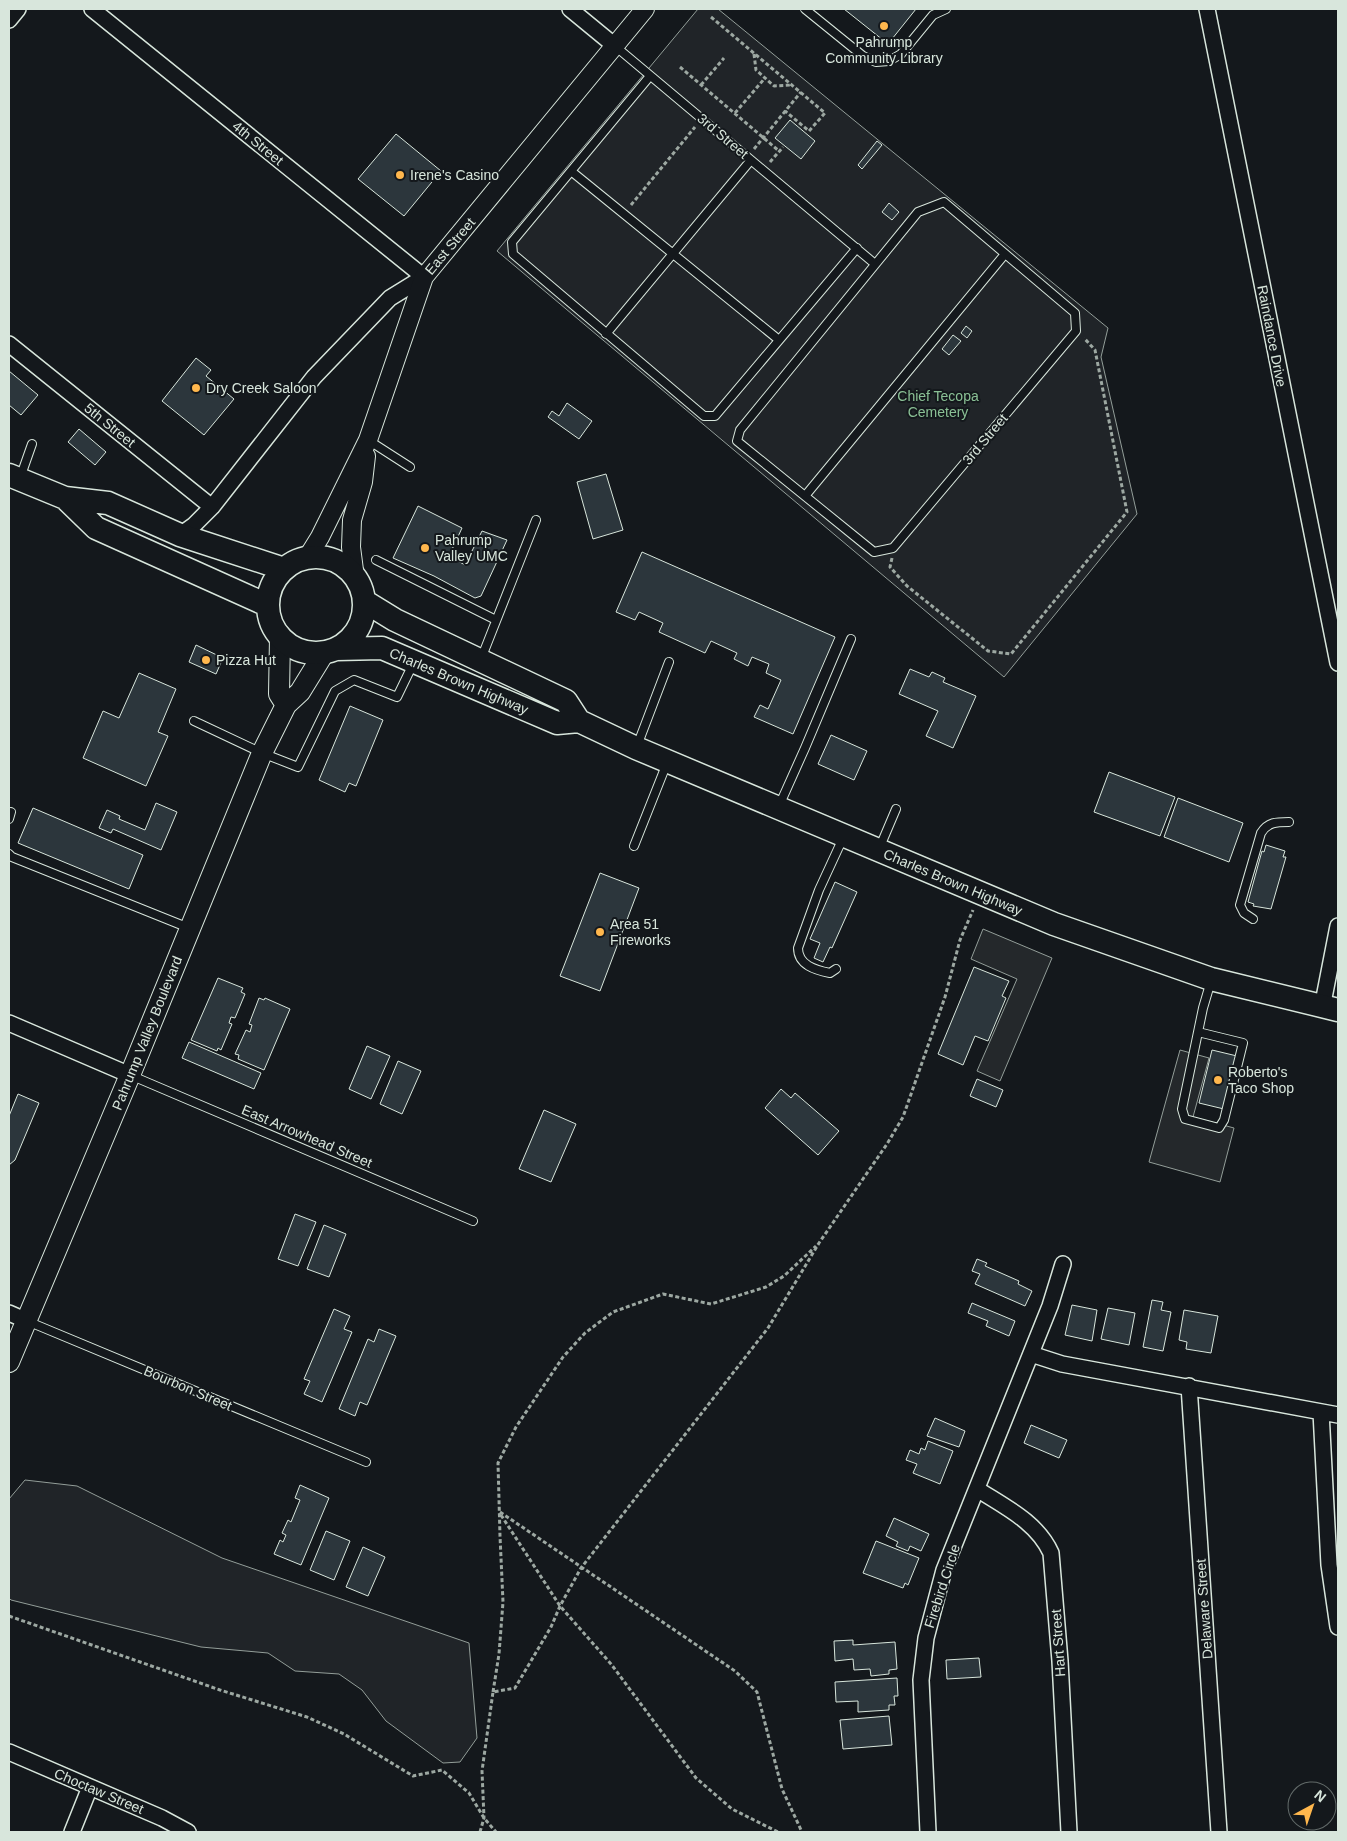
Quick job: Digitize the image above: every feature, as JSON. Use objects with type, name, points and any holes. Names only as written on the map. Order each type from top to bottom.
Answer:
[{"type":"main road","points":[[14,477],[64,498],[108,503],[180,535],[284,569]]},
{"type":"main road","points":[[64,498],[96,528],[267,605]]},
{"type":"main road","points":[[321,557],[334,561],[346,568],[355,578],[361,589],[364,602],[363,616],[357,629],[348,640],[330,651],[308,652],[292,647],[273,628],[267,605],[275,579],[295,561],[307,558],[321,557]]},
{"type":"main road","name":"Charles Brown Highway","points":[[364,602],[395,620],[566,701],[579,721]]},
{"type":"main road","points":[[280,637],[279,694],[286,705]]},
{"type":"main road","name":"Charles Brown Highway","points":[[330,651],[382,648],[557,723],[579,721],[636,748],[1054,924],[1212,979],[1330,1009]]},
{"type":"main road","name":"Pahrump Valley Boulevard","points":[[9,1362],[17,1317],[130,1075],[262,752],[286,705],[300,692],[330,651]]},
{"type":"street","points":[[9,20],[18,9]]},
{"type":"street","name":"4th Street","points":[[92,9],[424,277]]},
{"type":"street","name":"3rd Street","points":[[570,9],[615,46]]},
{"type":"street","name":"East Street","points":[[180,535],[194,525],[212,506],[314,377],[390,298],[424,277],[645,9]]},
{"type":"street","name":"Raindance Drive","points":[[1207,9],[1338,663]]},
{"type":"street","points":[[307,558],[320,537],[368,440],[424,277]]},
{"type":"street","name":"5th Street","points":[[9,344],[212,506]]},
{"type":"street","points":[[355,578],[351,547],[352,520],[363,482],[368,440]]},
{"type":"street","points":[[1330,1009],[1338,926]]},
{"type":"street","points":[[9,1023],[130,1075]]},
{"type":"street","name":"Firebird Circle","points":[[928,1832],[921,1680],[926,1638],[944,1570],[1050,1306],[1064,1264]]},
{"type":"street","points":[[1031,1354],[1062,1364],[1338,1415]]},
{"type":"street","name":"Delaware Street","points":[[1189,1386],[1219,1832]]},
{"type":"street","points":[[1321,1412],[1329,1565],[1338,1627]]},
{"type":"street","name":"Hart Street","points":[[977,1489],[1025,1520],[1045,1540],[1051,1553],[1060,1661],[1069,1832]]},
{"type":"street","name":"Choctaw Street","points":[[9,1752],[162,1818],[188,1832]]},
{"type":"street","points":[[72,1832],[90,1787]]},
{"type":"lane","points":[[805,9],[863,56],[876,62],[889,61],[901,54],[933,15],[946,9]]},
{"type":"lane","name":"3rd Street","points":[[615,46],[876,264]]},
{"type":"lane","points":[[650,76],[512,242],[513,254],[704,416],[715,416],[856,248]]},
{"type":"lane","points":[[606,334],[673,254],[749,158]]},
{"type":"lane","points":[[571,171],[779,340]]},
{"type":"lane","points":[[893,548],[874,552],[737,441],[740,430],[918,212],[944,202],[1075,313],[1076,331]]},
{"type":"lane","points":[[805,496],[1005,254]]},
{"type":"lane","name":"3rd Street","points":[[893,548],[1076,331]]},
{"type":"lane","points":[[368,440],[410,466]]},
{"type":"lane","points":[[14,477],[32,444]]},
{"type":"lane","points":[[480,661],[536,520]]},
{"type":"lane","points":[[376,560],[496,620]]},
{"type":"lane","points":[[778,808],[851,639]]},
{"type":"lane","points":[[194,721],[298,767],[334,691],[354,680],[397,696],[414,662]]},
{"type":"lane","points":[[636,748],[669,662]]},
{"type":"lane","points":[[634,846],[667,761]]},
{"type":"lane","points":[[878,851],[896,810]]},
{"type":"lane","points":[[1253,919],[1244,914],[1240,905],[1260,833],[1266,826],[1275,822],[1289,822]]},
{"type":"lane","points":[[836,969],[830,973],[814,969],[801,960],[798,948],[820,890],[844,836]]},
{"type":"lane","points":[[9,854],[12,857],[190,929]]},
{"type":"lane","points":[[1198,1032],[1244,1043],[1224,1120],[1219,1128],[1185,1119],[1182,1109],[1198,1032],[1212,979]]},
{"type":"lane","name":"East Arrowhead Street","points":[[130,1075],[473,1221]]},
{"type":"lane","name":"Bourbon Street","points":[[17,1317],[366,1462]]},
{"type":"path","points":[[711,17],[825,113],[810,132],[785,111]]},
{"type":"path","points":[[754,54],[756,70],[764,78],[774,86],[792,85]]},
{"type":"path","points":[[701,85],[724,58]]},
{"type":"path","points":[[680,67],[779,151]]},
{"type":"path","points":[[735,113],[764,78]]},
{"type":"path","points":[[749,158],[801,92]]},
{"type":"path","points":[[624,214],[702,118]]},
{"type":"path","points":[[764,170],[782,147]]},
{"type":"path","points":[[893,548],[890,567],[907,586],[988,652],[1011,654],[1127,512],[1095,350],[1076,331]]},
{"type":"path","points":[[493,1692],[515,1688],[551,1627],[581,1568],[768,1328],[819,1243],[887,1144],[903,1117],[945,997],[960,940],[981,894]]},
{"type":"path","points":[[480,1832],[484,1818],[482,1772],[499,1654],[503,1602],[498,1463],[516,1427],[563,1357],[585,1333],[614,1312],[663,1294],[711,1304],[766,1287],[784,1276],[819,1243]]},
{"type":"path","points":[[499,1512],[735,1671],[757,1692],[782,1789],[802,1832]]},
{"type":"path","points":[[499,1512],[560,1606],[611,1664],[696,1778],[732,1809],[778,1832]]},
{"type":"path","points":[[9,1616],[220,1690],[307,1717],[344,1734],[413,1776],[442,1770],[469,1793],[484,1818],[496,1832]]},
{"type":"green space","name":"Chief Tecopa Cemetery","points":[[698,9],[718,9],[1108,328],[1101,357],[1137,514],[1004,677],[497,251]]},
{"type":"green space","points":[[25,1480],[77,1486],[222,1558],[469,1643],[477,1738],[460,1762],[443,1763],[386,1721],[362,1690],[339,1674],[295,1671],[268,1653],[201,1647],[11,1600],[9,1598],[9,1499]]},
{"type":"shaded area","points":[[983,929],[1052,958],[1000,1081],[977,1071],[1017,979],[971,959]]},
{"type":"shaded area","points":[[1180,1050],[1209,1058],[1193,1117],[1234,1128],[1220,1182],[1149,1162]]},
{"type":"building","name":"Pahrump Community Library","points":[[844,9],[916,9],[888,44]]},
{"type":"building","points":[[790,120],[815,141],[801,159],[775,138]]},
{"type":"building","name":"Irene's Casino","points":[[396,134],[441,171],[404,216],[358,179]]},
{"type":"building","points":[[877,141],[882,145],[862,169],[858,165]]},
{"type":"building","points":[[889,203],[899,212],[892,220],[882,212]]},
{"type":"building","points":[[966,326],[972,331],[967,338],[961,333]]},
{"type":"building","points":[[953,335],[961,341],[949,355],[942,349]]},
{"type":"building","name":"Dry Creek Saloon","points":[[196,358],[211,370],[206,376],[234,399],[204,435],[162,401]]},
{"type":"building","points":[[9,371],[38,395],[21,415],[9,405]]},
{"type":"building","points":[[567,403],[592,421],[579,439],[548,417],[552,411],[559,416]]},
{"type":"building","points":[[79,429],[106,452],[95,465],[68,442]]},
{"type":"building","points":[[606,474],[623,530],[593,539],[577,482]]},
{"type":"building","name":"Pahrump Valley UMC","points":[[418,506],[462,528],[449,556],[465,565],[482,531],[507,540],[481,596],[475,598],[434,576],[393,558]]},
{"type":"building","points":[[642,552],[835,637],[793,734],[754,717],[760,705],[768,709],[781,680],[766,673],[769,664],[752,657],[748,666],[734,659],[737,653],[711,641],[705,653],[659,632],[663,623],[639,612],[635,620],[616,612]]},
{"type":"building","name":"Pizza Hut","points":[[196,645],[223,658],[216,674],[189,662]]},
{"type":"building","points":[[910,669],[929,677],[932,672],[945,678],[943,682],[976,696],[953,748],[926,736],[938,711],[899,694]]},
{"type":"building","points":[[139,673],[176,689],[158,732],[168,736],[146,786],[83,758],[103,711],[119,718]]},
{"type":"building","points":[[350,706],[383,720],[356,786],[349,783],[345,792],[319,780]]},
{"type":"building","points":[[831,735],[867,751],[854,780],[818,764]]},
{"type":"building","points":[[1109,772],[1175,797],[1160,836],[1094,812]]},
{"type":"building","points":[[1178,798],[1243,823],[1229,862],[1164,837]]},
{"type":"building","points":[[156,803],[177,812],[161,850],[113,829],[111,833],[99,828],[107,810],[120,816],[119,819],[145,830]]},
{"type":"building","points":[[33,808],[143,855],[129,889],[18,843]]},
{"type":"building","points":[[1266,845],[1285,851],[1283,857],[1286,857],[1271,909],[1253,906],[1254,904],[1248,902],[1262,851],[1264,852]]},
{"type":"building","name":"Area 51 Fireworks","points":[[600,873],[639,888],[600,991],[560,976]]},
{"type":"building","points":[[835,882],[857,892],[832,948],[830,947],[823,962],[814,958],[820,943],[810,939]]},
{"type":"building","points":[[974,967],[1009,981],[1002,996],[1006,998],[988,1041],[975,1036],[963,1065],[938,1054]]},
{"type":"building","points":[[218,978],[243,988],[241,992],[245,994],[235,1018],[231,1017],[229,1023],[232,1024],[221,1050],[218,1048],[217,1051],[191,1040]]},
{"type":"building","points":[[259,998],[264,1000],[265,998],[290,1009],[264,1070],[238,1059],[239,1055],[235,1054],[246,1030],[250,1032],[252,1025],[249,1024]]},
{"type":"building","points":[[189,1042],[261,1073],[254,1089],[182,1058]]},
{"type":"building","points":[[367,1046],[390,1056],[371,1099],[349,1089]]},
{"type":"building","name":"Roberto's Taco Shop","points":[[1212,1050],[1237,1056],[1224,1109],[1199,1103]]},
{"type":"building","points":[[398,1061],[421,1071],[402,1114],[380,1104]]},
{"type":"building","points":[[977,1079],[1003,1090],[996,1107],[970,1096]]},
{"type":"building","points":[[781,1089],[791,1098],[795,1093],[839,1131],[818,1155],[765,1108]]},
{"type":"building","points":[[18,1094],[39,1103],[15,1160],[9,1165],[9,1116]]},
{"type":"building","points":[[544,1110],[576,1124],[551,1182],[519,1169]]},
{"type":"building","points":[[295,1214],[316,1222],[298,1266],[278,1259]]},
{"type":"building","points":[[324,1225],[346,1234],[329,1277],[307,1269]]},
{"type":"building","points":[[977,1259],[987,1263],[985,1266],[1019,1281],[1018,1284],[1032,1291],[1025,1306],[975,1284],[980,1274],[972,1271]]},
{"type":"building","points":[[1152,1300],[1163,1302],[1161,1310],[1171,1312],[1163,1351],[1143,1347]]},
{"type":"building","points":[[972,1303],[1015,1321],[1009,1336],[986,1326],[988,1321],[968,1313]]},
{"type":"building","points":[[1072,1305],[1097,1310],[1092,1341],[1065,1335]]},
{"type":"building","points":[[1108,1308],[1135,1313],[1129,1345],[1101,1339]]},
{"type":"building","points":[[334,1309],[350,1316],[344,1329],[352,1332],[322,1402],[304,1394],[310,1381],[304,1379]]},
{"type":"building","points":[[1184,1310],[1218,1316],[1211,1353],[1186,1349],[1187,1342],[1179,1340]]},
{"type":"building","points":[[379,1329],[396,1336],[367,1405],[360,1402],[355,1416],[339,1409],[368,1339],[374,1342]]},
{"type":"building","points":[[935,1418],[965,1431],[959,1447],[927,1436]]},
{"type":"building","points":[[1031,1425],[1067,1440],[1059,1458],[1024,1443]]},
{"type":"building","points":[[928,1441],[953,1451],[940,1484],[913,1473],[917,1464],[906,1460],[910,1450],[919,1454],[921,1448],[925,1450]]},
{"type":"building","points":[[300,1485],[329,1498],[301,1565],[274,1554],[280,1540],[283,1542],[286,1535],[282,1533],[288,1520],[291,1522],[300,1500],[295,1498]]},
{"type":"building","points":[[894,1518],[929,1534],[921,1551],[910,1546],[908,1551],[896,1546],[898,1542],[886,1536]]},
{"type":"building","points":[[326,1531],[350,1541],[334,1580],[310,1570]]},
{"type":"building","points":[[876,1541],[919,1558],[908,1585],[905,1583],[903,1588],[863,1573]]},
{"type":"building","points":[[363,1547],[385,1557],[368,1596],[346,1587]]},
{"type":"building","points":[[853,1640],[853,1645],[895,1642],[897,1669],[889,1670],[889,1674],[871,1676],[870,1669],[854,1670],[853,1659],[835,1661],[834,1641]]},
{"type":"building","points":[[979,1658],[981,1677],[947,1679],[946,1660]]},
{"type":"building","points":[[897,1678],[898,1696],[894,1696],[895,1705],[889,1705],[889,1710],[858,1712],[858,1701],[836,1702],[835,1682]]},
{"type":"building","points":[[889,1716],[892,1745],[843,1749],[840,1720]]},
{"type":"place","name":"Pahrump Community Library","points":[[884,26]]},
{"type":"place","name":"Irene's Casino","points":[[400,175]]},
{"type":"place","name":"Dry Creek Saloon","points":[[196,388]]},
{"type":"place","name":"Pahrump Valley UMC","points":[[425,548]]},
{"type":"place","name":"Pizza Hut","points":[[206,660]]},
{"type":"place","name":"Area 51 Fireworks","points":[[600,932]]},
{"type":"place","name":"Roberto's Taco Shop","points":[[1218,1080]]}]
